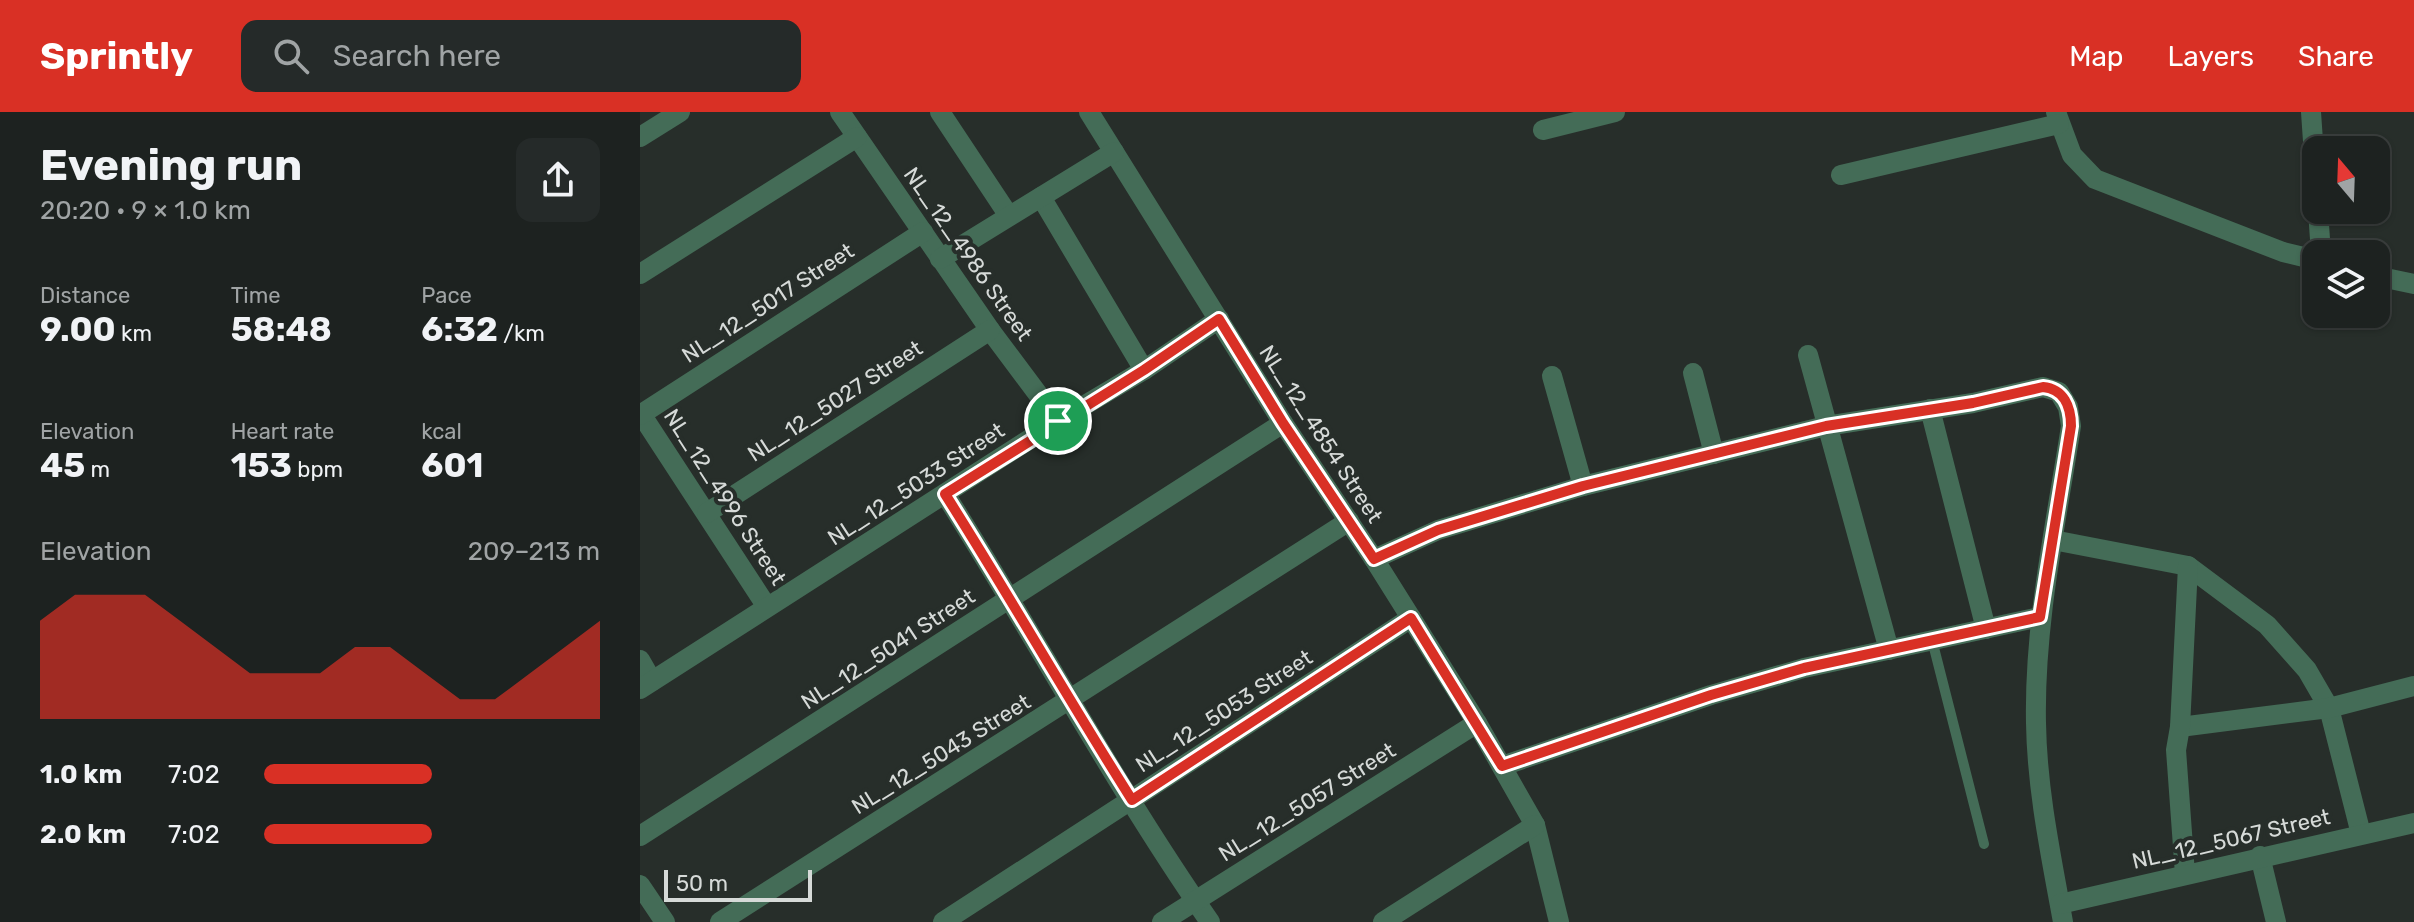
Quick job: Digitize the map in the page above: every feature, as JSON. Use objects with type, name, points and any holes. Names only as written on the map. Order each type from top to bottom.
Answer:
[{"type":"street","points":[[640,137],[680,112]]},
{"type":"street","name":"NL_12_4986 Street","points":[[840,112],[990,330],[1058,421]]},
{"type":"street","points":[[940,112],[1009,216]]},
{"type":"street","name":"NL_12_4854 Street","points":[[1089,112],[1502,766],[1535,825],[1559,922]]},
{"type":"street","points":[[1543,130],[1615,112]]},
{"type":"street","points":[[2311,112],[2313,136]]},
{"type":"street","points":[[1841,175],[2057,118],[2072,155],[2095,179],[2302,257]]},
{"type":"street","points":[[640,274],[857,137]]},
{"type":"street","points":[[940,259],[1114,152]]},
{"type":"street","points":[[1041,197],[1144,370]]},
{"type":"street","name":"NL_12_5017 Street","points":[[643,407],[923,232]]},
{"type":"street","points":[[2390,279],[2414,284]]},
{"type":"street","name":"NL_12_5033 Street","points":[[646,685],[1058,421],[1144,370],[1219,319]]},
{"type":"street","name":"NL_12_5027 Street","points":[[707,513],[990,330]]},
{"type":"street","points":[[1808,355],[1889,650]]},
{"type":"street","points":[[1693,373],[1714,454]]},
{"type":"street","points":[[1552,376],[1583,486]]},
{"type":"street","points":[[1374,559],[1438,530],[1583,486],[1826,426],[1973,403],[2043,387],[2059,392],[2068,407],[2071,426],[2040,617],[2036,721],[2041,803],[2062,913]]},
{"type":"street","name":"NL_12_4996 Street","points":[[643,407],[767,607]]},
{"type":"street","points":[[1930,409],[1986,629]]},
{"type":"street","name":"NL_12_5041 Street","points":[[640,836],[1283,423]]},
{"type":"street","points":[[945,494],[1070,701],[1210,922]]},
{"type":"street","name":"NL_12_5043 Street","points":[[720,922],[1349,521]]},
{"type":"street","points":[[2053,540],[2188,566],[2267,625],[2307,670],[2329,708],[2361,834]]},
{"type":"street","points":[[2185,874],[2176,750],[2180,727],[2188,566]]},
{"type":"street","points":[[1502,766],[1711,695],[1804,668],[2040,617]]},
{"type":"street","name":"NL_12_5053 Street","points":[[943,922],[1411,618]]},
{"type":"street","points":[[640,660],[646,685]]},
{"type":"street","points":[[2180,727],[2329,708],[2414,686]]},
{"type":"street","name":"NL_12_5057 Street","points":[[1162,922],[1477,723]]},
{"type":"street","name":"NL_12_5067 Street","points":[[2062,913],[2185,874],[2414,823]]},
{"type":"street","points":[[1383,922],[1535,825]]},
{"type":"street","points":[[2260,856],[2276,922]]},
{"type":"street","points":[[640,885],[665,922]]},
{"type":"lane","points":[[1932,640],[1984,844]]},
{"type":"route","points":[[1219,319],[1283,423],[1374,559],[1438,530],[1583,486],[1826,426],[1973,403],[2043,387],[2051,388],[2064,397],[2071,416],[2040,617],[1804,668],[1711,695],[1502,766],[1411,618],[1132,800],[945,494],[1058,421],[1144,370],[1219,319]]}]
